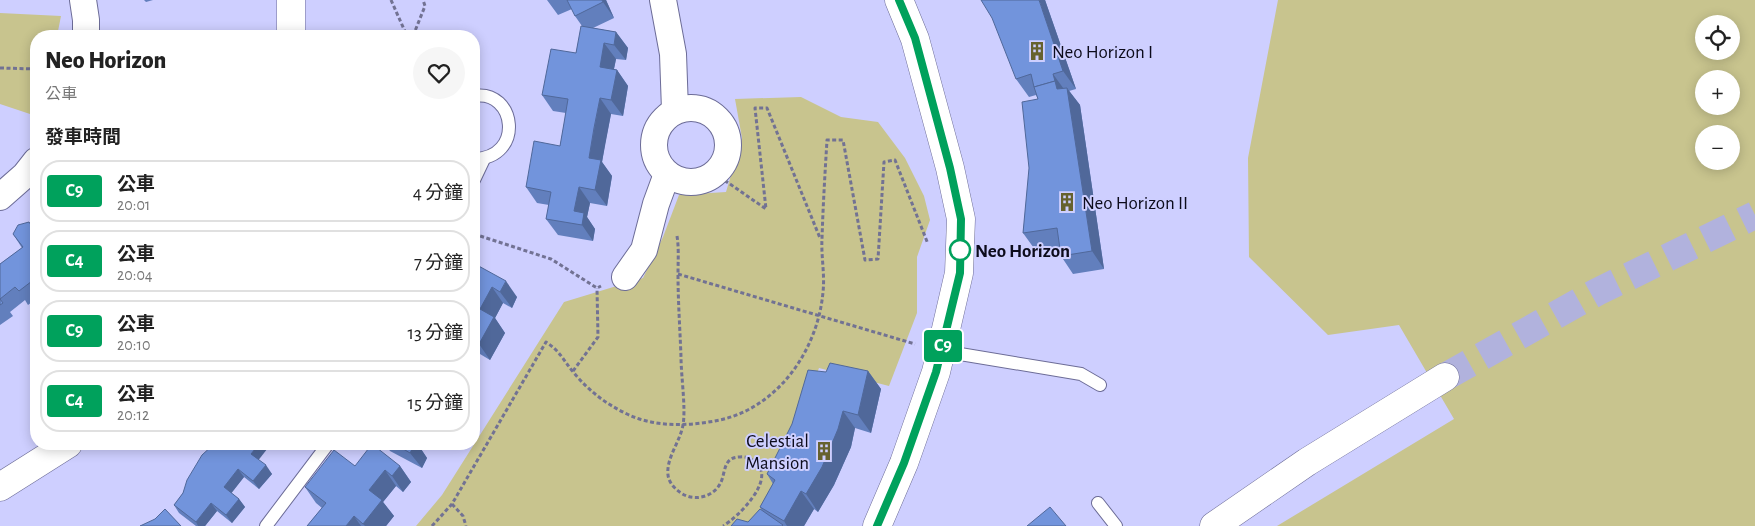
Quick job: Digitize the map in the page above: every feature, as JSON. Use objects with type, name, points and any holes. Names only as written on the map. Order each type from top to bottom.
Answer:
[{"type":"street","points":[[83,0],[86,30]]},
{"type":"street","points":[[291,0],[291,30]]},
{"type":"street","points":[[663,0],[673,54],[675,110]]},
{"type":"street","points":[[877,526],[904,463],[942,351],[960,273],[961,219],[950,168],[915,38],[899,0]]},
{"type":"street","points":[[688,107],[710,113],[726,130],[727,154],[722,165],[703,180],[691,182],[679,180],[667,174],[656,158],[654,140],[657,128],[665,117],[675,110],[688,107]]},
{"type":"street","points":[[0,197],[30,169]]},
{"type":"street","points":[[625,277],[644,250],[654,211],[667,174]]},
{"type":"street","points":[[1214,526],[1307,462],[1445,377]]},
{"type":"street","points":[[0,487],[59,450]]},
{"type":"lane","points":[[480,97],[497,102],[509,119],[507,139],[494,155],[480,159]]},
{"type":"lane","points":[[942,351],[1081,374],[1100,385]]},
{"type":"lane","points":[[266,526],[323,450]]},
{"type":"lane","points":[[1098,503],[1116,526]]},
{"type":"path","points":[[391,0],[404,30]]},
{"type":"path","points":[[415,30],[425,6],[424,0]]},
{"type":"path","points":[[0,68],[30,69]]},
{"type":"path","points":[[714,173],[766,209],[755,108],[767,108],[822,240]]},
{"type":"path","points":[[432,526],[452,504],[546,342],[560,351],[572,371],[589,389],[608,404],[630,415],[653,422],[683,425],[702,424],[726,418],[748,409],[769,395],[787,379],[802,360],[820,314],[824,290],[822,240],[827,140],[843,140],[865,260],[878,259],[884,162],[895,160],[928,244]]},
{"type":"path","points":[[654,211],[667,217],[676,228],[683,425],[667,467],[668,478],[674,488],[683,495],[694,498],[705,497],[715,491],[721,482],[722,471],[728,461],[739,456],[751,458],[760,466],[763,477],[760,488],[732,521],[723,526]]},
{"type":"path","points":[[480,236],[551,259],[597,288]]},
{"type":"path","points":[[678,274],[820,314],[916,344]]},
{"type":"path","points":[[597,288],[625,277]]},
{"type":"path","points":[[572,371],[598,337],[597,288]]},
{"type":"path","points":[[452,504],[463,516],[466,526]]},
{"type":"shaded area","points":[[1278,0],[1755,0],[1755,526],[1277,526],[1454,419],[1399,325],[1328,335],[1249,257],[1248,158]]},
{"type":"shaded area","points":[[0,13],[61,16],[58,30],[30,30],[30,114],[0,104]]},
{"type":"shaded area","points":[[801,97],[841,117],[878,122],[905,158],[924,196],[930,220],[917,257],[917,313],[889,386],[819,368],[771,495],[765,526],[416,526],[442,495],[470,450],[480,450],[480,435],[564,302],[643,278],[663,237],[679,195],[726,192],[742,138],[735,99]]},
{"type":"building","points":[[567,0],[602,0],[603,2],[575,16]]},
{"type":"building","name":"Neo Horizon I","points":[[981,0],[1039,0],[1063,71],[1053,74],[1055,81],[1034,87],[1031,74],[1016,79],[992,18]]},
{"type":"building","points":[[581,26],[616,32],[614,45],[604,43],[600,67],[617,70],[611,100],[600,98],[594,128],[589,158],[601,160],[595,190],[579,187],[574,211],[584,213],[582,225],[546,219],[551,192],[526,187],[534,141],[560,146],[568,99],[542,95],[551,49],[576,53]]},
{"type":"building","name":"Neo Horizon II","points":[[1055,81],[1057,89],[1067,88],[1092,251],[1061,256],[1057,228],[1023,233],[1029,168],[1022,102],[1038,99],[1034,87]]},
{"type":"building","points":[[29,222],[30,283],[19,291],[15,287],[0,299],[0,264],[23,247],[13,234],[18,225]]},
{"type":"building","points":[[480,267],[506,281],[500,292],[492,287],[480,309]]},
{"type":"building","points":[[480,309],[494,317],[480,342]]},
{"type":"building","points":[[830,363],[868,371],[858,415],[843,411],[838,429],[822,467],[806,494],[801,491],[784,521],[760,507],[775,480],[767,474],[792,424],[808,370],[826,372]]},
{"type":"building","points":[[207,450],[254,450],[251,454],[266,465],[253,481],[238,469],[224,487],[239,499],[226,515],[211,503],[196,522],[174,505],[183,493],[187,480],[202,455]]},
{"type":"building","points":[[334,450],[355,466],[367,450],[380,450],[400,466],[392,476],[385,470],[369,490],[382,500],[363,524],[354,516],[346,526],[307,526],[326,503],[305,487]]},
{"type":"building","points":[[1050,507],[1066,526],[1027,526]]},
{"type":"building","points":[[165,509],[181,526],[140,526],[155,519]]},
{"type":"building","points":[[760,509],[783,525],[731,526],[737,519],[748,522]]},
{"type":"tunnel","points":[[1445,377],[1597,292],[1755,215]]},
{"type":"bus line","name":"C9","points":[[877,526],[904,463],[936,372],[960,273],[961,219],[950,168],[915,38],[899,0]]},
{"type":"place","name":"Neo Horizon I","points":[[1037,51]]},
{"type":"place","name":"Neo Horizon II","points":[[1067,202]]},
{"type":"place","name":"Neo Horizon","points":[[960,250]]},
{"type":"place","name":"Celestial Mansion","points":[[824,451]]}]
